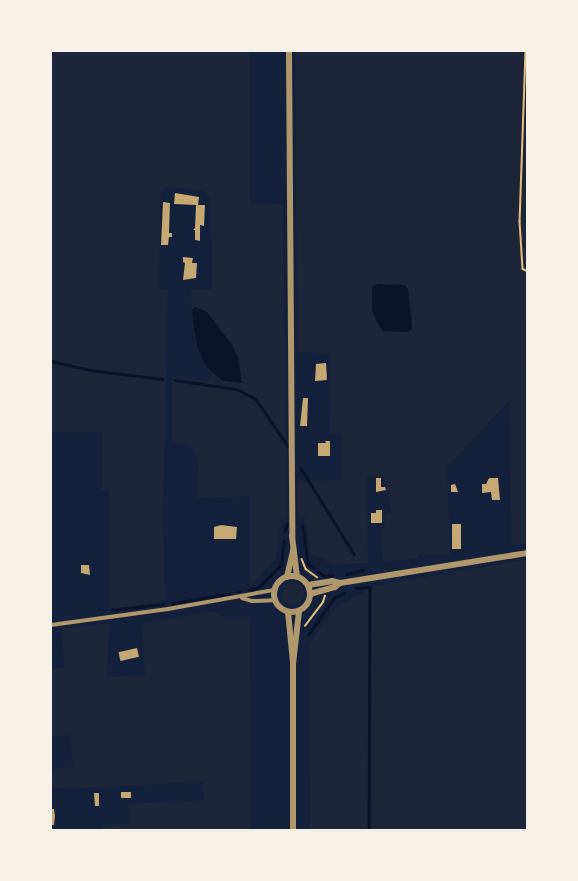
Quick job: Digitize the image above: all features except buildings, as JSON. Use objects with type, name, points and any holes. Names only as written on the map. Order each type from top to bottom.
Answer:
[{"type":"street","points":[[287,577],[293,550],[289,51]]},
{"type":"street","points":[[293,550],[296,558],[298,577]]},
{"type":"street","points":[[308,585],[332,581],[340,583],[527,553]]},
{"type":"street","points":[[287,577],[298,577],[308,585],[310,594],[308,603],[299,611],[288,612],[280,607],[275,600],[274,590],[279,582],[287,577]]},
{"type":"street","points":[[310,594],[335,587],[340,583]]},
{"type":"street","points":[[51,625],[242,598],[274,590]]},
{"type":"street","points":[[242,598],[252,601],[275,600]]},
{"type":"street","points":[[293,664],[299,611]]},
{"type":"street","points":[[288,612],[293,664],[293,830]]},
{"type":"path","points":[[526,51],[520,221],[523,269],[527,271]]},
{"type":"path","points":[[304,564],[306,569],[320,579]]},
{"type":"path","points":[[303,631],[313,613],[323,602],[325,596]]},
{"type":"shaded area","points":[[51,51],[250,51],[250,203],[283,205],[287,517],[281,518],[276,558],[250,588],[250,496],[197,498],[198,459],[193,447],[172,441],[172,377],[208,381],[212,374],[223,381],[242,382],[207,312],[195,307],[192,310],[191,289],[212,289],[211,200],[205,191],[169,186],[161,191],[159,288],[168,289],[163,515],[165,601],[109,609],[109,490],[102,490],[102,432],[51,432]]},
{"type":"shaded area","points":[[295,51],[527,51],[525,544],[511,546],[510,400],[447,467],[450,554],[418,554],[418,559],[383,561],[381,530],[384,528],[385,513],[392,512],[384,476],[367,476],[368,563],[332,564],[311,553],[305,518],[298,517],[298,481],[341,480],[341,433],[330,433],[329,353],[297,352]],"holes":[[[378,284],[405,285],[408,289],[412,329],[408,332]]]},
{"type":"shaded area","points":[[378,284],[405,285],[408,289],[412,329],[407,332],[383,331],[372,310],[372,287]]},
{"type":"shaded area","points":[[195,307],[207,312],[232,345],[238,358],[242,383],[223,381],[205,365],[198,349],[194,328],[192,310]]},
{"type":"shaded area","points":[[527,559],[527,830],[310,830],[309,645],[324,622],[338,606],[364,592],[364,588]]},
{"type":"shaded area","points":[[293,583],[301,586],[304,594],[301,602],[293,605],[285,602],[282,594],[285,586]]},
{"type":"shaded area","points":[[212,612],[228,618],[250,617],[251,830],[103,830],[102,826],[130,823],[128,804],[204,800],[202,782],[51,789],[51,769],[73,767],[70,735],[51,737],[51,670],[64,668],[62,629],[109,623],[107,677],[145,676],[142,624]]},
{"type":"waterway","points":[[51,361],[89,370],[162,379]]},
{"type":"waterway","points":[[175,380],[237,389],[256,399],[288,446]]},
{"type":"waterway","points":[[301,468],[354,554]]},
{"type":"waterway","points":[[285,531],[287,524]]},
{"type":"waterway","points":[[303,526],[308,563],[313,567]]},
{"type":"waterway","points":[[249,590],[259,587],[281,565],[284,541]]},
{"type":"waterway","points":[[346,574],[363,570]]},
{"type":"waterway","points":[[318,571],[324,576],[333,575]]},
{"type":"waterway","points":[[356,588],[370,587],[369,830]]},
{"type":"waterway","points":[[308,635],[334,598],[344,593]]},
{"type":"waterway","points":[[172,603],[229,594]]},
{"type":"waterway","points":[[112,610],[163,604]]}]
